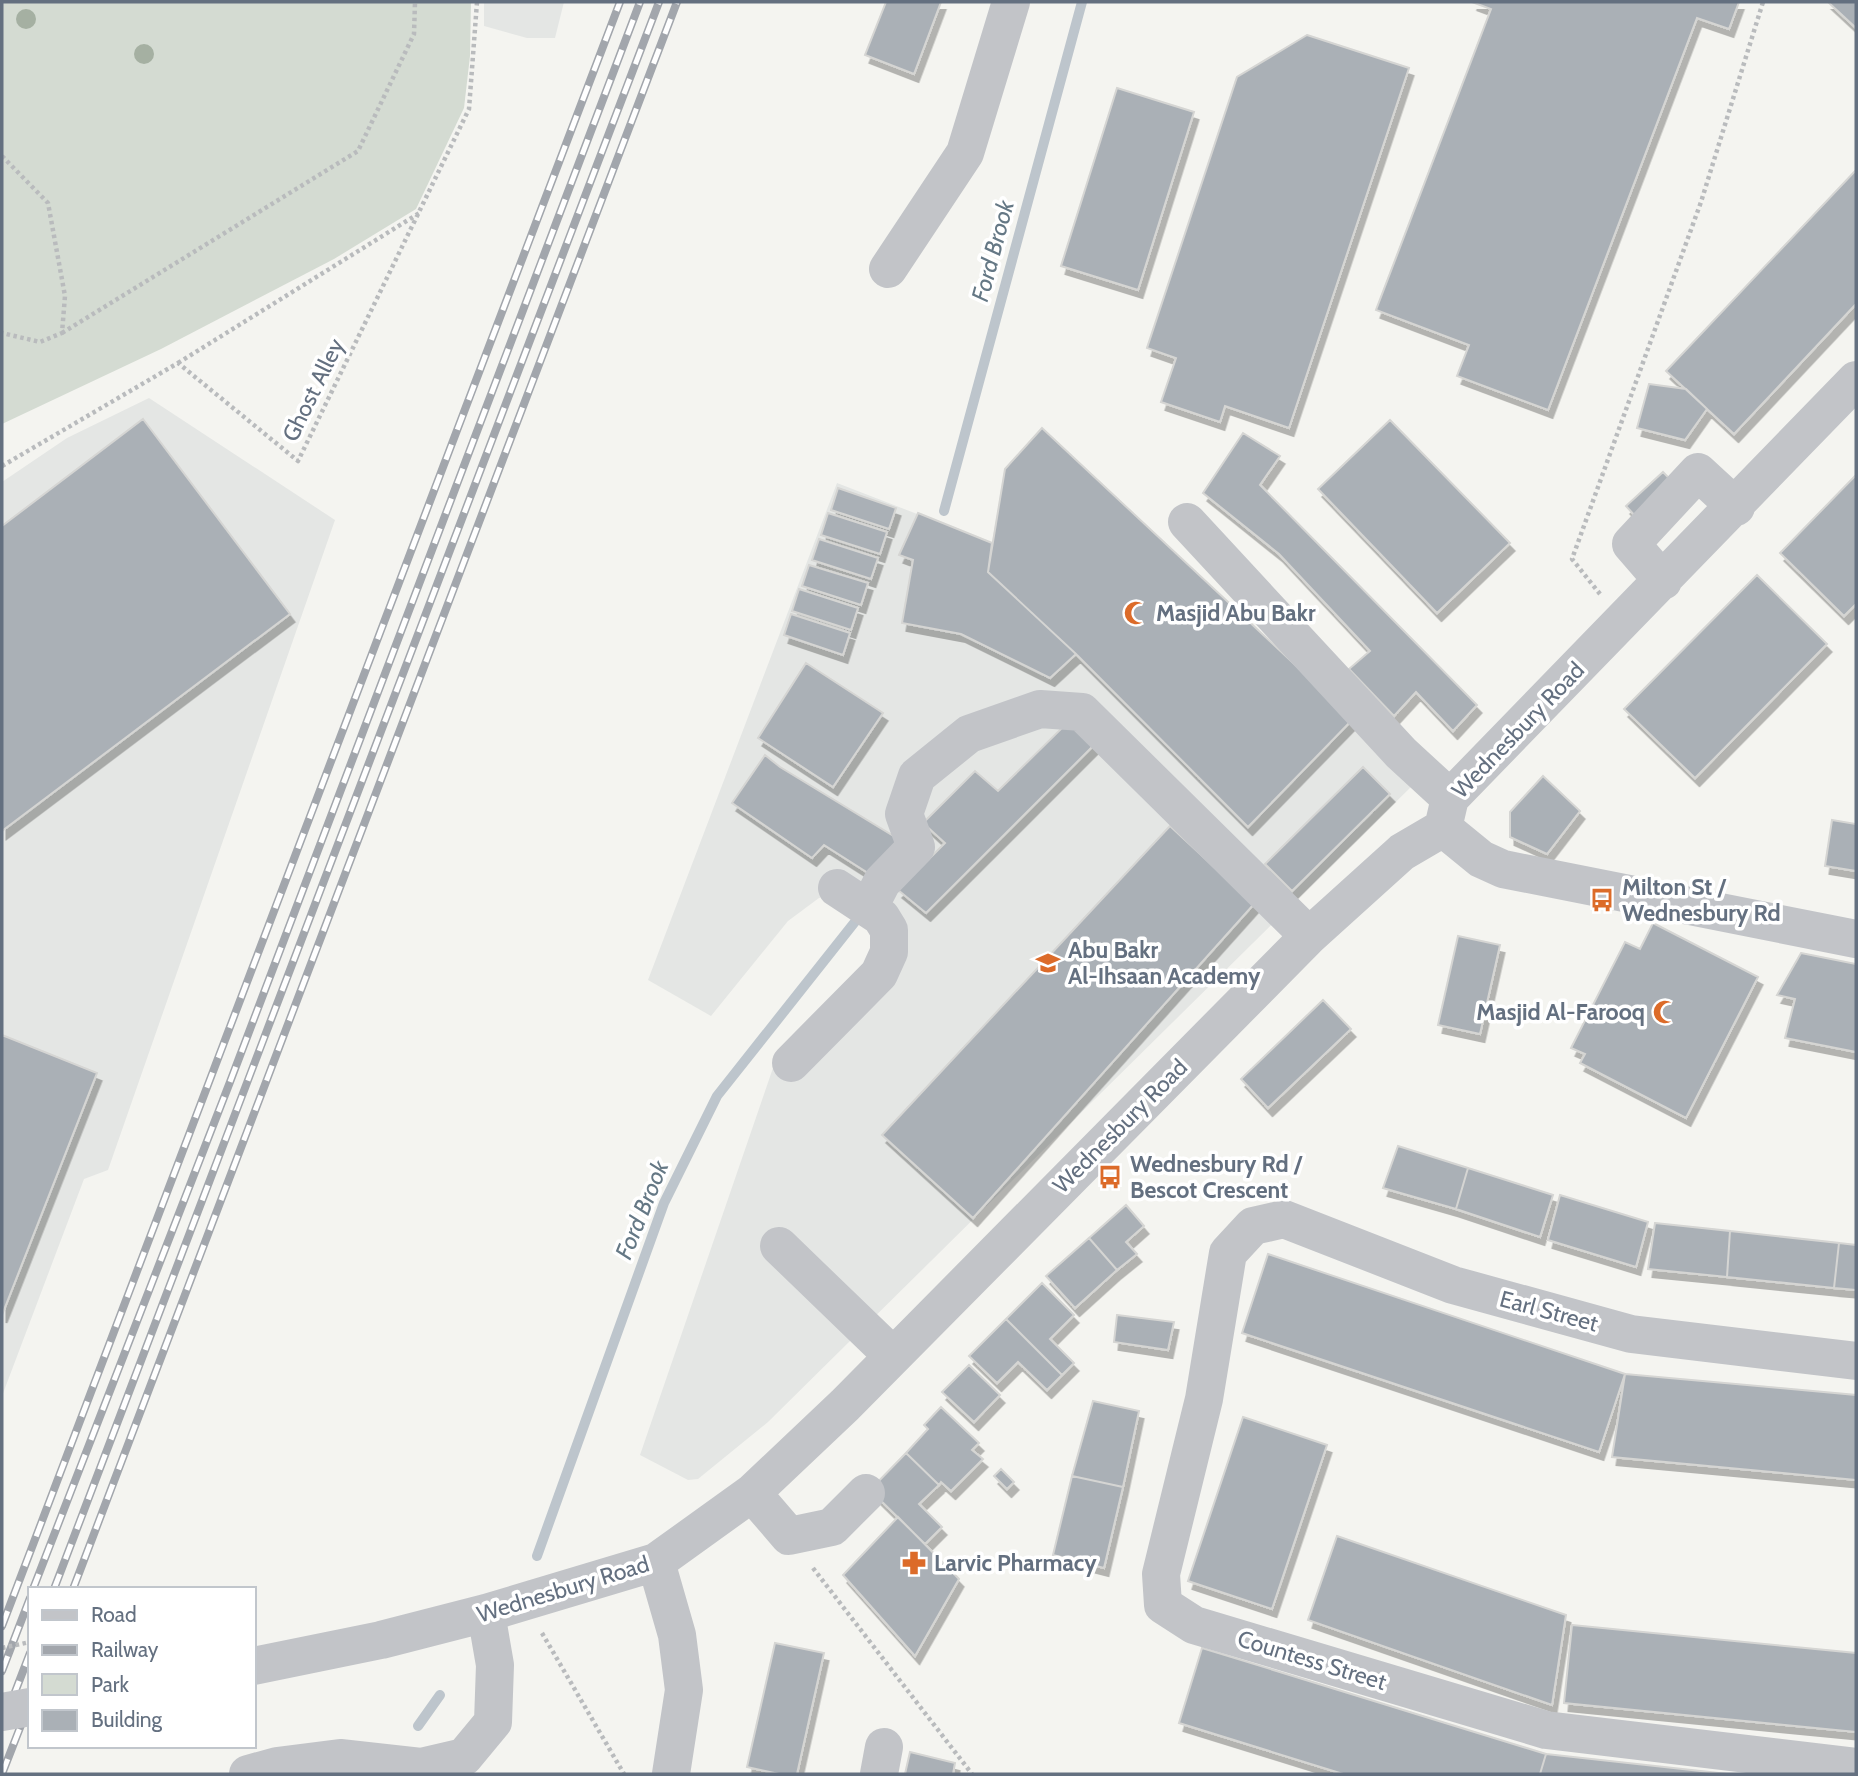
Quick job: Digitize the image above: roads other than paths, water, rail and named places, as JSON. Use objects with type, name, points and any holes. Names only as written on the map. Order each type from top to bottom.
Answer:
[{"type":"street","points":[[888,269],[965,153],[1011,2]]},
{"type":"street","name":"Wednesbury Road","points":[[256,1666],[381,1640],[486,1613],[656,1562],[752,1493],[884,1364],[1309,936],[1446,813],[1622,622],[1856,380]]},
{"type":"street","points":[[1663,580],[1632,544],[1698,472],[1736,507]]},
{"type":"street","points":[[1187,522],[1401,753],[1481,859],[1503,869],[1856,939]]},
{"type":"street","points":[[791,1063],[879,974],[889,952],[889,930],[881,917],[853,898],[882,882],[916,847],[904,814],[917,776],[969,734],[1040,709],[1082,712],[1309,936]]},
{"type":"street","name":"Earl Street","points":[[1253,1226],[1284,1219],[1453,1284],[1632,1334],[1856,1361]]},
{"type":"street","name":"Countess Street","points":[[1253,1226],[1228,1253],[1204,1399],[1161,1574],[1163,1605],[1194,1625],[1546,1730],[1856,1767]]},
{"type":"street","points":[[772,1254],[884,1364]]},
{"type":"street","points":[[752,1493],[789,1536],[832,1527],[866,1493]]},
{"type":"street","points":[[656,1562],[677,1634],[684,1690],[671,1774]]},
{"type":"street","points":[[248,1774],[277,1766],[340,1758],[421,1768],[464,1758],[493,1722],[495,1665],[486,1613]]},
{"type":"street","points":[[2,1713],[28,1707]]},
{"type":"waterway","name":"Ford Brook","points":[[944,511],[1082,2]]},
{"type":"waterway","name":"Ford Brook","points":[[537,1556],[664,1203],[717,1096],[858,918]]},
{"type":"waterway","name":"Ford Brook","points":[[418,1726],[440,1695]]},
{"type":"railway","points":[[2,1626],[620,2]]},
{"type":"railway","points":[[34,1587],[230,1082],[640,2]]},
{"type":"railway","points":[[55,1587],[659,2]]},
{"type":"railway","points":[[74,1587],[677,2]]},
{"type":"railway","points":[[2,1671],[28,1603]]},
{"type":"railway","points":[[2,1726],[28,1658]]},
{"type":"railway","points":[[2,1774],[28,1707]]},
{"type":"place","name":"Masjid Abu Bakr","points":[[1136,613]]},
{"type":"place","name":"Milton St / Wednesbury Rd","points":[[1602,900]]},
{"type":"place","name":"Abu Bakr Al-Ihsaan Academy","points":[[1048,963]]},
{"type":"place","name":"Masjid Al-Farooq","points":[[1665,1012]]},
{"type":"place","name":"Wednesbury Rd / Bescot Crescent","points":[[1110,1177]]},
{"type":"place","name":"Larvic Pharmacy","points":[[914,1563]]}]
